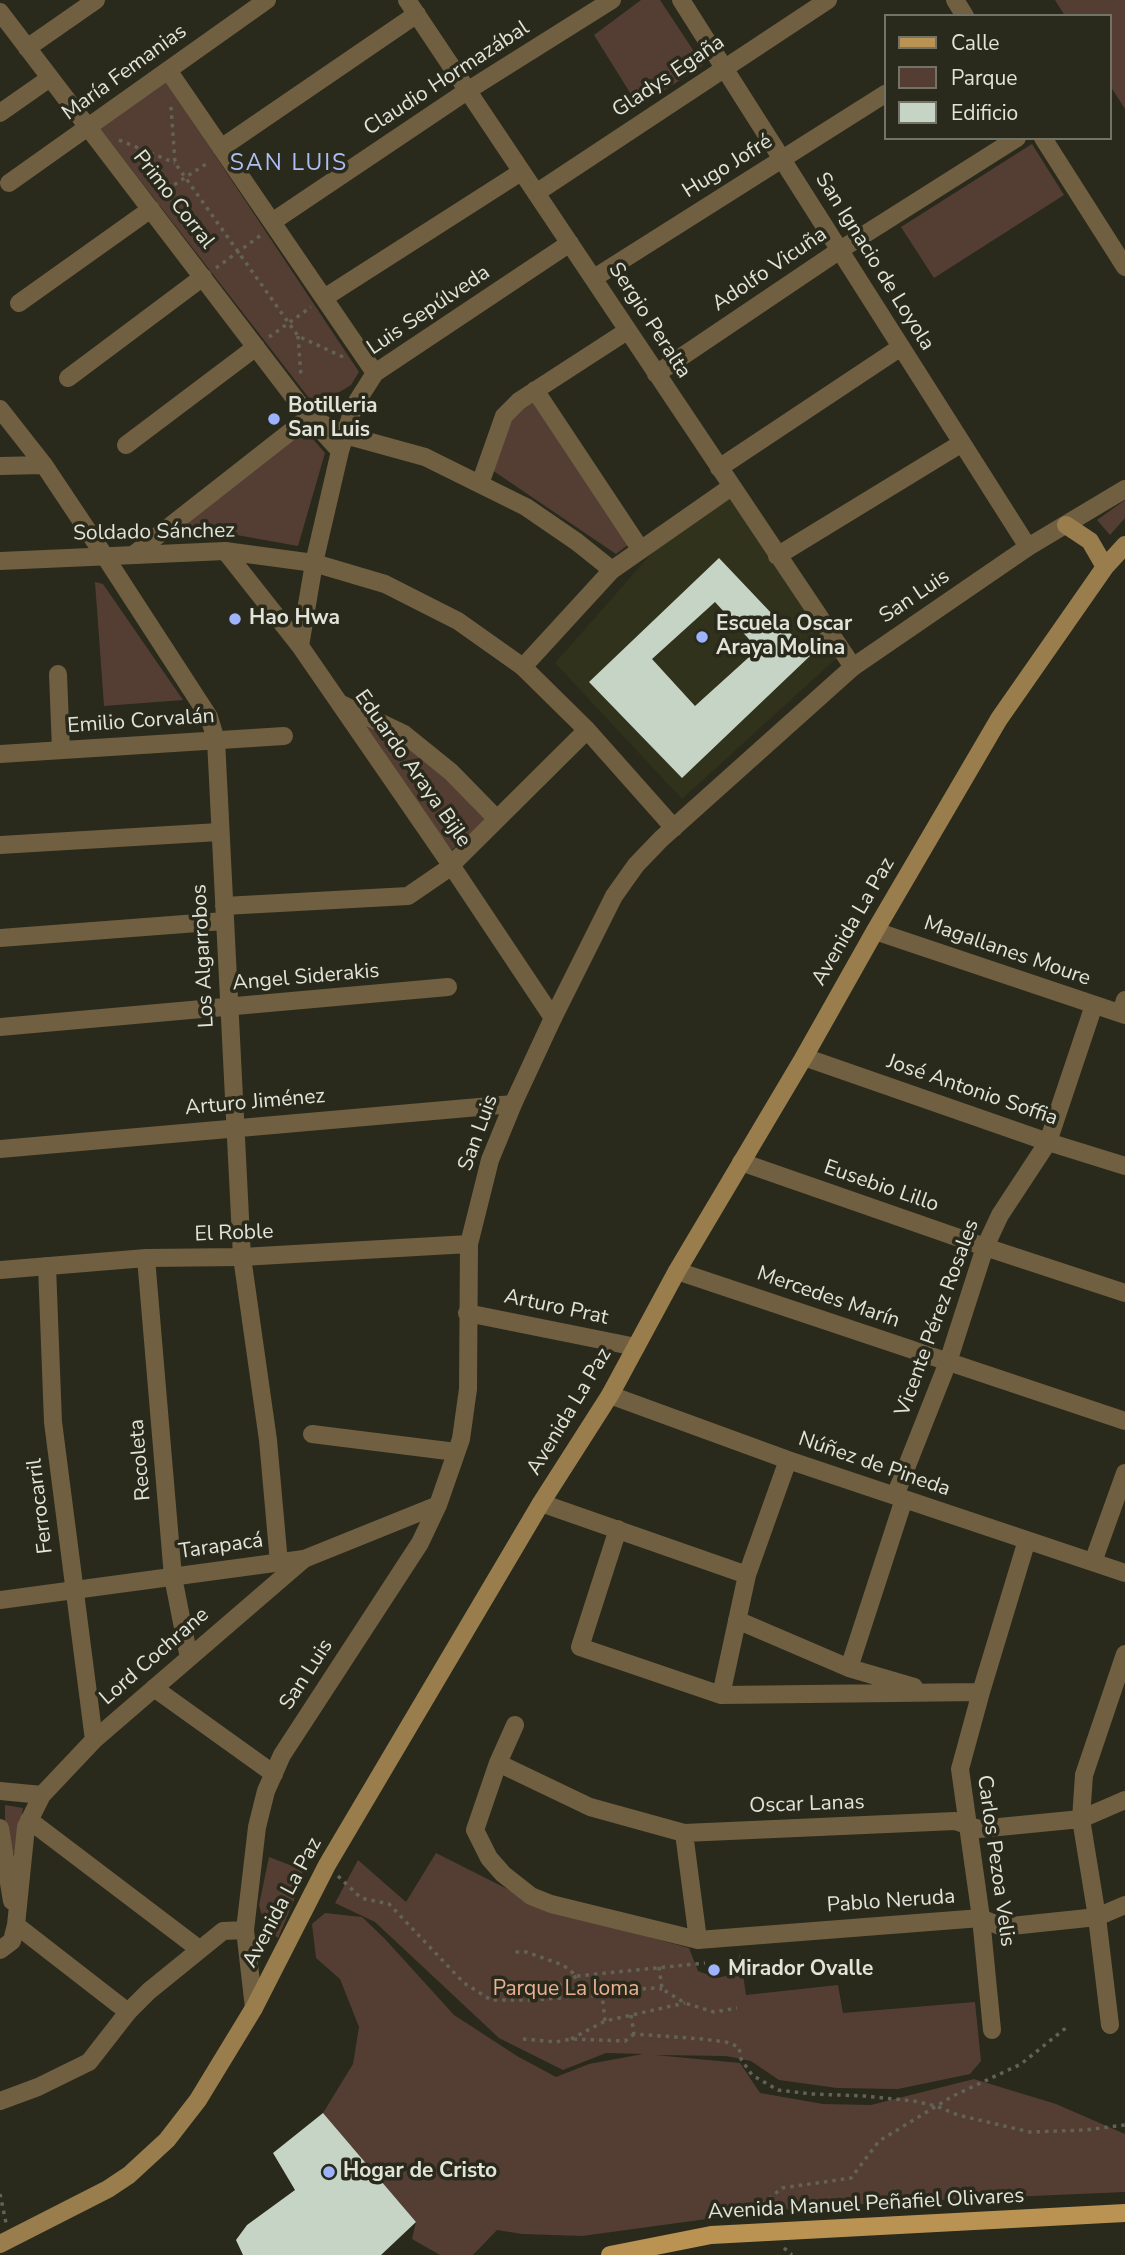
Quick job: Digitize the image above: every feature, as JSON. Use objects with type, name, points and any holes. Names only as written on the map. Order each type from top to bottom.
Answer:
[{"type":"main road","points":[[1066,524],[1090,541],[1105,567]]},
{"type":"main road","name":"Avenida La Paz","points":[[5,2242],[108,2189],[149,2158],[183,2121],[254,2008],[327,1865],[541,1503],[610,1395],[677,1271],[999,719],[1105,567],[1125,545]]},
{"type":"main road","name":"Avenida Manuel Peñafiel Olivares","points":[[610,2255],[711,2235],[1125,2213]]},
{"type":"street","points":[[27,48],[96,0]]},
{"type":"street","name":"María Femanias","points":[[9,183],[267,0]]},
{"type":"street","name":"Claudio Hormazábal","points":[[273,224],[467,91],[612,0]]},
{"type":"street","name":"San Ignacio de Loyola","points":[[681,0],[1028,548]]},
{"type":"street","name":"Gladys Egaña","points":[[536,193],[828,0]]},
{"type":"street","points":[[223,150],[412,7]]},
{"type":"street","name":"Sergio Peralta","points":[[412,7],[853,667]]},
{"type":"street","name":"Primo Corral","points":[[0,12],[306,413],[342,443]]},
{"type":"street","points":[[167,70],[375,373]]},
{"type":"street","points":[[0,113],[50,78]]},
{"type":"street","name":"Hugo Jofré","points":[[594,278],[884,95]]},
{"type":"street","name":"Adolfo Vicuña","points":[[656,374],[840,250],[1014,140]]},
{"type":"street","points":[[1044,140],[1125,267]]},
{"type":"street","points":[[324,298],[521,172]]},
{"type":"street","points":[[19,303],[149,206]]},
{"type":"street","name":"Luis Sepúlveda","points":[[300,646],[314,563],[342,443],[354,406],[375,373],[570,243]]},
{"type":"street","points":[[68,378],[204,277]]},
{"type":"street","points":[[480,484],[504,416],[519,401],[627,331]]},
{"type":"street","points":[[126,445],[256,347]]},
{"type":"street","points":[[719,468],[901,347]]},
{"type":"street","points":[[535,390],[641,550]]},
{"type":"street","name":"Los Algarrobos","points":[[0,409],[44,465],[104,555],[209,717],[216,740],[242,1258],[268,1440],[279,1563]]},
{"type":"street","points":[[134,555],[306,413]]},
{"type":"street","points":[[342,443],[425,457],[526,508],[577,542],[612,570]]},
{"type":"street","points":[[777,556],[962,443]]},
{"type":"street","points":[[0,466],[44,465]]},
{"type":"street","points":[[523,667],[612,570],[731,487]]},
{"type":"street","name":"San Luis","points":[[254,2008],[245,1930],[257,1827],[266,1791],[282,1755],[420,1544],[438,1505],[461,1439],[468,1389],[468,1244],[490,1160],[553,1018],[614,896],[642,858],[853,667],[1028,548],[1125,489]]},
{"type":"street","name":"Soldado Sánchez","points":[[0,561],[225,551],[314,563],[386,584],[458,621],[523,667],[587,730],[674,828]]},
{"type":"street","name":"Eduardo Araya Bijle","points":[[225,551],[300,646],[553,1018]]},
{"type":"street","points":[[58,674],[61,750]]},
{"type":"street","points":[[338,702],[404,734],[451,772],[497,818]]},
{"type":"street","points":[[0,938],[408,896],[451,865],[587,730]]},
{"type":"street","name":"Emilio Corvalán","points":[[0,754],[284,736]]},
{"type":"street","points":[[0,845],[219,832]]},
{"type":"street","name":"Magallanes Moure","points":[[874,931],[1094,1005],[1124,1009]]},
{"type":"street","name":"Angel Siderakis","points":[[0,1027],[448,987]]},
{"type":"street","name":"Vicente Pérez Rosales","points":[[849,1668],[900,1498],[985,1247],[1000,1215],[1048,1142],[1094,1005]]},
{"type":"street","name":"José Antonio Soffia","points":[[804,1057],[1125,1166]]},
{"type":"street","name":"Arturo Jiménez","points":[[0,1149],[513,1104]]},
{"type":"street","name":"Eusebio Lillo","points":[[741,1162],[1125,1293]]},
{"type":"street","name":"El Roble","points":[[0,1270],[146,1258],[242,1258],[468,1244]]},
{"type":"street","name":"Recoleta","points":[[146,1258],[173,1577],[189,1658]]},
{"type":"street","name":"Ferrocarril","points":[[47,1266],[53,1422],[93,1740]]},
{"type":"street","name":"Mercedes Marín","points":[[677,1271],[1125,1421]]},
{"type":"street","name":"Arturo Prat","points":[[467,1312],[636,1347]]},
{"type":"street","name":"Núñez de Pineda","points":[[610,1395],[788,1460],[1125,1573]]},
{"type":"street","points":[[312,1434],[457,1452]]},
{"type":"street","points":[[721,1695],[747,1575],[788,1460]]},
{"type":"street","points":[[1093,1563],[1125,1473]]},
{"type":"street","points":[[541,1503],[747,1575]]},
{"type":"street","name":"Tarapacá","points":[[0,1600],[304,1559],[438,1505]]},
{"type":"street","points":[[618,1529],[580,1647],[721,1695],[981,1692]]},
{"type":"street","name":"Carlos Pezoa Velis","points":[[992,2030],[981,1918],[960,1769],[1027,1540]]},
{"type":"street","name":"Lord Cochrane","points":[[0,1950],[12,1941],[26,1827],[42,1795],[93,1740],[304,1559]]},
{"type":"street","points":[[737,1620],[849,1668],[931,1692]]},
{"type":"street","points":[[1110,2025],[1097,1917],[1081,1819],[1084,1775],[1125,1654]]},
{"type":"street","points":[[154,1688],[274,1774]]},
{"type":"street","name":"Pablo Neruda","points":[[514,1725],[475,1830],[489,1858],[503,1874],[531,1896],[551,1904],[698,1940],[981,1918],[1002,1927],[1097,1917],[1125,1905]]},
{"type":"street","name":"Oscar Lanas","points":[[498,1763],[590,1807],[684,1833],[955,1821],[979,1829],[1081,1819],[1125,1800]]},
{"type":"street","points":[[0,1791],[42,1795]]},
{"type":"street","points":[[29,1820],[199,1950]]},
{"type":"street","points":[[0,1828],[16,1925],[128,2012]]},
{"type":"street","points":[[684,1833],[698,1940]]},
{"type":"street","points":[[0,2101],[38,2087],[89,2062],[128,2012],[149,1991],[223,1931],[245,1930]]},
{"type":"path","points":[[167,70],[175,163]]},
{"type":"path","points":[[88,127],[175,163],[186,177],[298,336],[306,413]]},
{"type":"path","points":[[149,206],[223,150]]},
{"type":"path","points":[[204,277],[273,224]]},
{"type":"path","points":[[256,347],[324,298]]},
{"type":"path","points":[[298,336],[375,373]]},
{"type":"path","points":[[327,1865],[361,1898],[389,1904],[464,1983],[491,2000],[530,2000],[650,1988],[662,1989],[685,2003],[715,2012],[737,2008]]},
{"type":"path","points":[[515,1952],[526,1952],[562,1965],[577,1976]]},
{"type":"path","points":[[530,2000],[577,1976],[705,1963]]},
{"type":"path","points":[[659,1967],[662,1989]]},
{"type":"path","points":[[602,1994],[605,2021]]},
{"type":"path","points":[[571,2039],[605,2021],[685,2003]]},
{"type":"path","points":[[631,2015],[634,2034]]},
{"type":"path","points":[[730,2234],[782,2188],[851,2178],[879,2141],[936,2106],[1021,2064],[1067,2027]]},
{"type":"path","points":[[523,2039],[556,2042],[571,2039],[625,2041],[634,2034],[714,2041],[738,2047],[741,2059],[752,2075],[778,2090],[914,2101],[958,2115],[1030,2132],[1125,2125]]},
{"type":"path","points":[[0,2194],[5,2242]]},
{"type":"shaded area","name":"Escuela Oscar Araya Molina","points":[[730,494],[839,656],[682,799],[555,663],[657,547]]},
{"type":"green space","points":[[641,0],[660,0],[703,65],[639,107],[594,35]]},
{"type":"green space","points":[[1055,0],[1125,0],[1125,109],[1111,87],[1111,14],[1064,14]]},
{"type":"green space","points":[[165,80],[359,372],[351,385],[328,399],[312,402],[98,126]]},
{"type":"green space","points":[[1032,144],[1064,195],[934,278],[901,227]]},
{"type":"green space","points":[[535,401],[629,544],[616,554],[492,470],[514,414]]},
{"type":"green space","points":[[305,430],[325,453],[298,546],[231,534],[162,539]]},
{"type":"green space","points":[[1125,500],[1125,518],[1110,535],[1097,520]]},
{"type":"green space","points":[[95,582],[103,584],[183,700],[104,706]]},
{"type":"green space","points":[[355,718],[409,749],[462,791],[488,817],[452,850]]},
{"type":"green space","points":[[5,1805],[23,1808],[14,1856],[5,1820]]},
{"type":"green space","name":"Parque La loma","points":[[436,1853],[549,1910],[689,1948],[698,1971],[717,1978],[734,1974],[740,1953],[746,1995],[838,1985],[843,2013],[975,2002],[981,2061],[970,2074],[898,2089],[837,2088],[779,2080],[751,2061],[726,2056],[655,2055],[740,2063],[760,2093],[823,2104],[871,2105],[974,2079],[1056,2104],[1125,2134],[1125,2192],[773,2210],[582,2236],[522,2234],[497,2230],[473,2255],[440,2255],[412,2239],[416,2222],[323,2113],[353,2064],[359,2027],[340,1979],[316,1958],[312,1924],[325,1913],[362,1917],[454,2015],[517,2056],[556,2077],[589,2064],[643,2054],[606,2053],[563,2070],[499,2038],[375,1922],[335,1903],[358,1860],[406,1902]]},
{"type":"green space","points":[[269,1857],[303,1870],[278,1938],[265,1927],[259,1905]]},
{"type":"building","points":[[719,558],[811,655],[682,778],[589,682]],"holes":[[[715,602],[758,649],[695,706],[652,659]]]},
{"type":"building","name":"Hogar de Cristo","points":[[323,2113],[416,2222],[381,2255],[243,2255],[236,2240],[247,2225],[295,2190],[273,2153]]},
{"type":"place","name":"Botilleria San Luis","points":[[274,419]]},
{"type":"place","name":"Hao Hwa","points":[[235,619]]},
{"type":"place","name":"Escuela Oscar Araya Molina","points":[[702,637]]},
{"type":"place","name":"Mirador Ovalle","points":[[714,1970]]},
{"type":"place","name":"Hogar de Cristo","points":[[329,2172]]},
{"type":"district","name":"SAN LUIS","points":[[289,164]]}]
